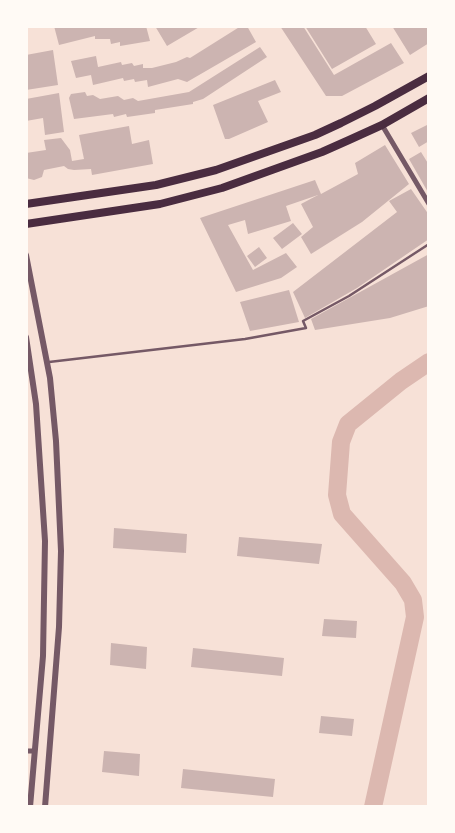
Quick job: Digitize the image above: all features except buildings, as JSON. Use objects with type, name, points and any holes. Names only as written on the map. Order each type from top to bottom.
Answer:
[{"type":"main road","points":[[26,204],[156,185],[216,170],[315,135],[375,106],[429,76]]},
{"type":"main road","points":[[26,224],[160,204],[222,188],[322,152],[382,125],[429,98]]},
{"type":"street","points":[[382,125],[429,204]]},
{"type":"street","points":[[26,255],[47,362],[56,441],[61,551],[59,627],[45,807]]},
{"type":"street","points":[[26,337],[28,364],[36,404],[45,541],[43,656],[30,807]]},
{"type":"street","points":[[26,751],[34,751]]},
{"type":"lane","points":[[47,362],[245,339],[306,328],[304,321],[349,296],[429,244]]},
{"type":"waterway","points":[[373,807],[415,617],[413,600],[403,583],[342,514],[337,495],[341,442],[348,424],[401,381],[429,362]]}]
